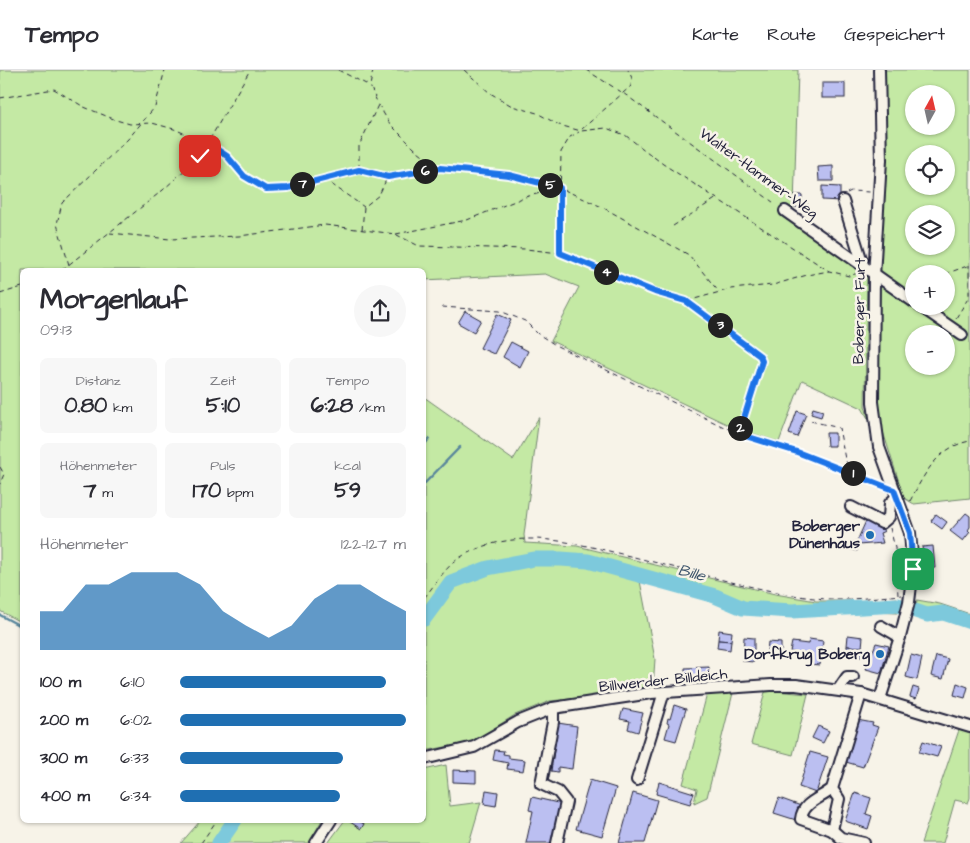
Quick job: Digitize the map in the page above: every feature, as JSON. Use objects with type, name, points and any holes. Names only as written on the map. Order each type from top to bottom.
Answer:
[{"type":"street","name":"Boberger Furt","points":[[879,70],[879,192],[874,276],[874,424],[879,447],[904,512],[912,546],[913,569],[906,615],[880,699]]},
{"type":"street","points":[[843,201],[864,268]]},
{"type":"street","name":"Walter-Hammer-Weg","points":[[786,211],[874,276],[905,296]]},
{"type":"street","points":[[933,315],[947,325]]},
{"type":"street","points":[[955,330],[962,335]]},
{"type":"street","points":[[851,507],[882,523],[887,521],[890,504],[896,493]]},
{"type":"street","points":[[881,626],[900,637]]},
{"type":"street","points":[[838,690],[846,677],[853,677]]},
{"type":"street","name":"Billwerder Billdeich","points":[[426,759],[474,747],[518,722],[553,708],[664,692],[771,685],[838,690],[861,694],[970,727]]},
{"type":"street","points":[[637,780],[664,692]]},
{"type":"street","points":[[861,694],[832,789],[821,799],[809,803],[802,812],[801,820],[832,830],[841,838],[864,843]]},
{"type":"street","points":[[553,708],[553,722],[542,784],[558,792],[566,802],[557,843]]},
{"type":"street","points":[[832,789],[839,800],[832,830]]},
{"type":"street","points":[[316,843],[329,823]]},
{"type":"path","points":[[69,266],[57,224],[62,203],[128,139],[155,107],[165,70]]},
{"type":"path","points":[[66,268],[163,190],[200,156],[250,70]]},
{"type":"path","points":[[338,70],[370,86]]},
{"type":"path","points":[[373,70],[370,86],[390,124],[414,148],[440,168]]},
{"type":"path","points":[[464,70],[490,93],[512,106],[537,113],[559,125],[581,131],[606,128],[625,135],[663,164],[829,271],[849,276],[864,268]]},
{"type":"path","name":"Walter-Hammer-Weg","points":[[586,70],[623,93],[786,211]]},
{"type":"path","points":[[560,253],[560,152],[570,137],[581,131],[631,86],[632,78],[628,70]]},
{"type":"path","points":[[0,98],[54,89],[84,107],[130,124],[152,123],[174,129],[207,143],[227,156],[244,176],[266,189],[288,188],[359,170],[388,177],[440,168],[509,175],[560,188],[602,206],[689,255],[719,292]]},
{"type":"path","points":[[359,170],[359,146],[378,104]]},
{"type":"path","points":[[362,230],[364,207],[380,195],[388,177]]},
{"type":"path","points":[[323,179],[364,207]]},
{"type":"path","points":[[110,233],[170,238],[239,236],[325,225],[395,234],[467,220],[525,197],[560,188]]},
{"type":"path","points":[[843,201],[843,195],[851,191],[879,192]]},
{"type":"path","points":[[673,226],[718,198]]},
{"type":"path","points":[[395,234],[419,246],[526,249],[560,253],[655,292],[686,301],[721,326],[762,361],[739,434]]},
{"type":"path","points":[[951,325],[969,297],[969,265],[955,270]]},
{"type":"path","points":[[686,301],[719,292],[773,285],[829,271]]},
{"type":"path","points":[[0,294],[20,288]]},
{"type":"path","points":[[442,308],[500,310],[517,317],[556,346],[739,434],[775,444],[851,472],[896,493]]},
{"type":"path","points":[[811,422],[839,428],[844,459],[851,472]]},
{"type":"path","points":[[904,512],[922,477],[936,459],[950,449],[970,441]]},
{"type":"path","points":[[0,466],[4,474],[0,484]]},
{"type":"path","points":[[887,521],[895,548],[898,595]]},
{"type":"path","points":[[426,595],[443,571],[457,558],[498,542],[524,539],[579,543],[800,596],[848,600],[898,595],[909,599]]},
{"type":"path","points":[[201,843],[215,823]]},
{"type":"green space","points":[[0,70],[798,70],[794,207],[788,211],[867,269],[865,406],[869,420],[862,408],[802,380],[779,442],[737,429],[551,341],[579,287],[545,274],[426,280],[426,268],[20,268],[20,622],[0,611]]},
{"type":"green space","points":[[883,70],[970,70],[970,498],[914,504],[904,498],[879,419],[879,294],[885,161]]},
{"type":"green space","points":[[426,398],[513,460],[539,417],[524,535],[525,543],[577,546],[775,594],[816,601],[867,601],[897,598],[897,613],[847,611],[794,615],[742,612],[713,601],[640,581],[655,659],[653,687],[608,695],[550,701],[515,715],[472,742],[426,751]]},
{"type":"green space","points":[[917,600],[940,604],[970,614],[970,617],[942,610],[916,608]]},
{"type":"green space","points":[[765,692],[808,694],[793,755],[751,744]]},
{"type":"green space","points":[[733,693],[707,797],[694,803],[697,789],[683,784],[707,694]]},
{"type":"green space","points":[[959,730],[970,733],[970,798],[968,803],[955,800],[943,843],[921,843]]},
{"type":"green space","points":[[446,765],[450,806],[481,802],[469,843],[328,843],[343,823],[426,823],[426,770]]},
{"type":"green space","points":[[198,823],[320,823],[309,843],[181,843]]},
{"type":"building","points":[[822,83],[845,83],[845,98],[822,98]]},
{"type":"building","points":[[833,166],[833,181],[819,181],[818,167]]},
{"type":"building","points":[[822,186],[840,187],[840,201],[822,200]]},
{"type":"building","points":[[795,195],[802,195],[802,203],[807,203],[807,207],[794,207]]},
{"type":"building","points":[[465,311],[481,320],[474,332],[458,323]]},
{"type":"building","points":[[497,314],[511,320],[494,354],[480,348]]},
{"type":"building","points":[[511,342],[528,351],[520,367],[503,357]]},
{"type":"building","points":[[813,408],[823,411],[821,417],[811,414]]},
{"type":"building","points":[[797,411],[806,414],[797,437],[789,434]]},
{"type":"building","points":[[826,433],[835,433],[835,446],[827,446]]},
{"type":"building","points":[[966,513],[970,516],[970,527],[968,530],[970,532],[963,541],[950,531]]},
{"type":"building","points":[[936,514],[947,522],[942,529],[931,521]]},
{"type":"building","name":"Boberger Dünenhaus","points":[[866,521],[885,531],[880,533],[883,543],[858,545],[857,551],[844,548],[844,543],[857,541]]},
{"type":"building","points":[[933,546],[935,568],[925,569],[922,547]]},
{"type":"building","points":[[719,630],[732,632],[731,641],[718,640]]},
{"type":"building","points":[[848,635],[863,637],[862,647],[847,646]]},
{"type":"building","points":[[744,637],[754,638],[754,662],[743,661]]},
{"type":"building","points":[[809,639],[823,641],[820,665],[808,664],[810,654],[790,652],[792,642],[808,644]]},
{"type":"building","points":[[718,640],[731,641],[730,650],[717,648]]},
{"type":"building","points":[[768,642],[781,643],[781,653],[767,652]]},
{"type":"building","name":"Dorfkrug Boberg","points":[[876,643],[889,646],[881,673],[866,669]]},
{"type":"building","points":[[847,646],[862,647],[861,657],[846,656]]},
{"type":"building","points":[[911,655],[922,658],[917,680],[906,677]]},
{"type":"building","points":[[936,656],[948,659],[943,679],[931,676]]},
{"type":"building","points":[[709,667],[709,679],[685,679],[685,668]]},
{"type":"building","points":[[957,683],[968,687],[965,698],[954,695]]},
{"type":"building","points":[[913,687],[919,689],[916,699],[910,697]]},
{"type":"building","points":[[674,705],[686,709],[676,741],[665,738],[669,724],[667,723],[668,718],[670,719]]},
{"type":"building","points":[[623,709],[643,713],[638,732],[628,729],[630,721],[620,719]]},
{"type":"building","points":[[857,720],[873,723],[872,725],[878,727],[863,767],[846,762]]},
{"type":"building","points":[[558,723],[577,726],[572,769],[558,767],[558,772],[551,771]]},
{"type":"building","points":[[818,726],[829,731],[823,743],[812,738]]},
{"type":"building","points":[[923,741],[941,747],[937,757],[919,752]]},
{"type":"building","points":[[495,750],[504,751],[503,754],[509,755],[509,758],[525,760],[523,771],[507,769],[508,763],[493,760]]},
{"type":"building","points":[[810,752],[828,757],[816,793],[799,787]]},
{"type":"building","points":[[453,770],[476,771],[476,783],[453,782]]},
{"type":"building","points":[[590,780],[616,788],[602,836],[576,829]]},
{"type":"building","points":[[659,782],[694,793],[690,804],[656,794]]},
{"type":"building","points":[[486,790],[498,792],[496,806],[484,804]]},
{"type":"building","points":[[633,793],[657,800],[645,843],[619,843]]},
{"type":"building","points":[[855,793],[871,798],[866,814],[872,816],[868,829],[845,821]]},
{"type":"building","points":[[532,797],[562,804],[552,843],[526,843],[533,811],[529,810]]},
{"type":"building","points":[[779,798],[801,806],[796,820],[774,813]]},
{"type":"building","points":[[352,823],[364,824],[361,829]]},
{"type":"waterway","points":[[426,443],[429,439]]},
{"type":"waterway","points":[[426,482],[460,447]]},
{"type":"waterway","name":"Bille","points":[[426,616],[451,582],[488,568],[534,559],[561,559],[588,561],[715,596],[743,608],[792,611],[898,605],[927,615],[943,613],[970,622]]},
{"type":"waterway","points":[[0,615],[20,626]]},
{"type":"waterway","name":"Bille","points":[[219,843],[233,823]]},
{"type":"place","name":"Boberger Dünenhaus","points":[[870,535]]},
{"type":"place","name":"Dorfkrug Boberg","points":[[880,654]]},
{"type":"route","points":[[200,156],[207,143],[227,156],[244,176],[266,189],[288,188],[359,170],[388,177],[440,168],[509,175],[560,188],[560,253],[655,292],[686,301],[721,326],[748,349],[760,356],[762,361],[739,434],[812,457],[827,465],[843,469],[894,490],[904,512],[910,533],[913,569]]}]
